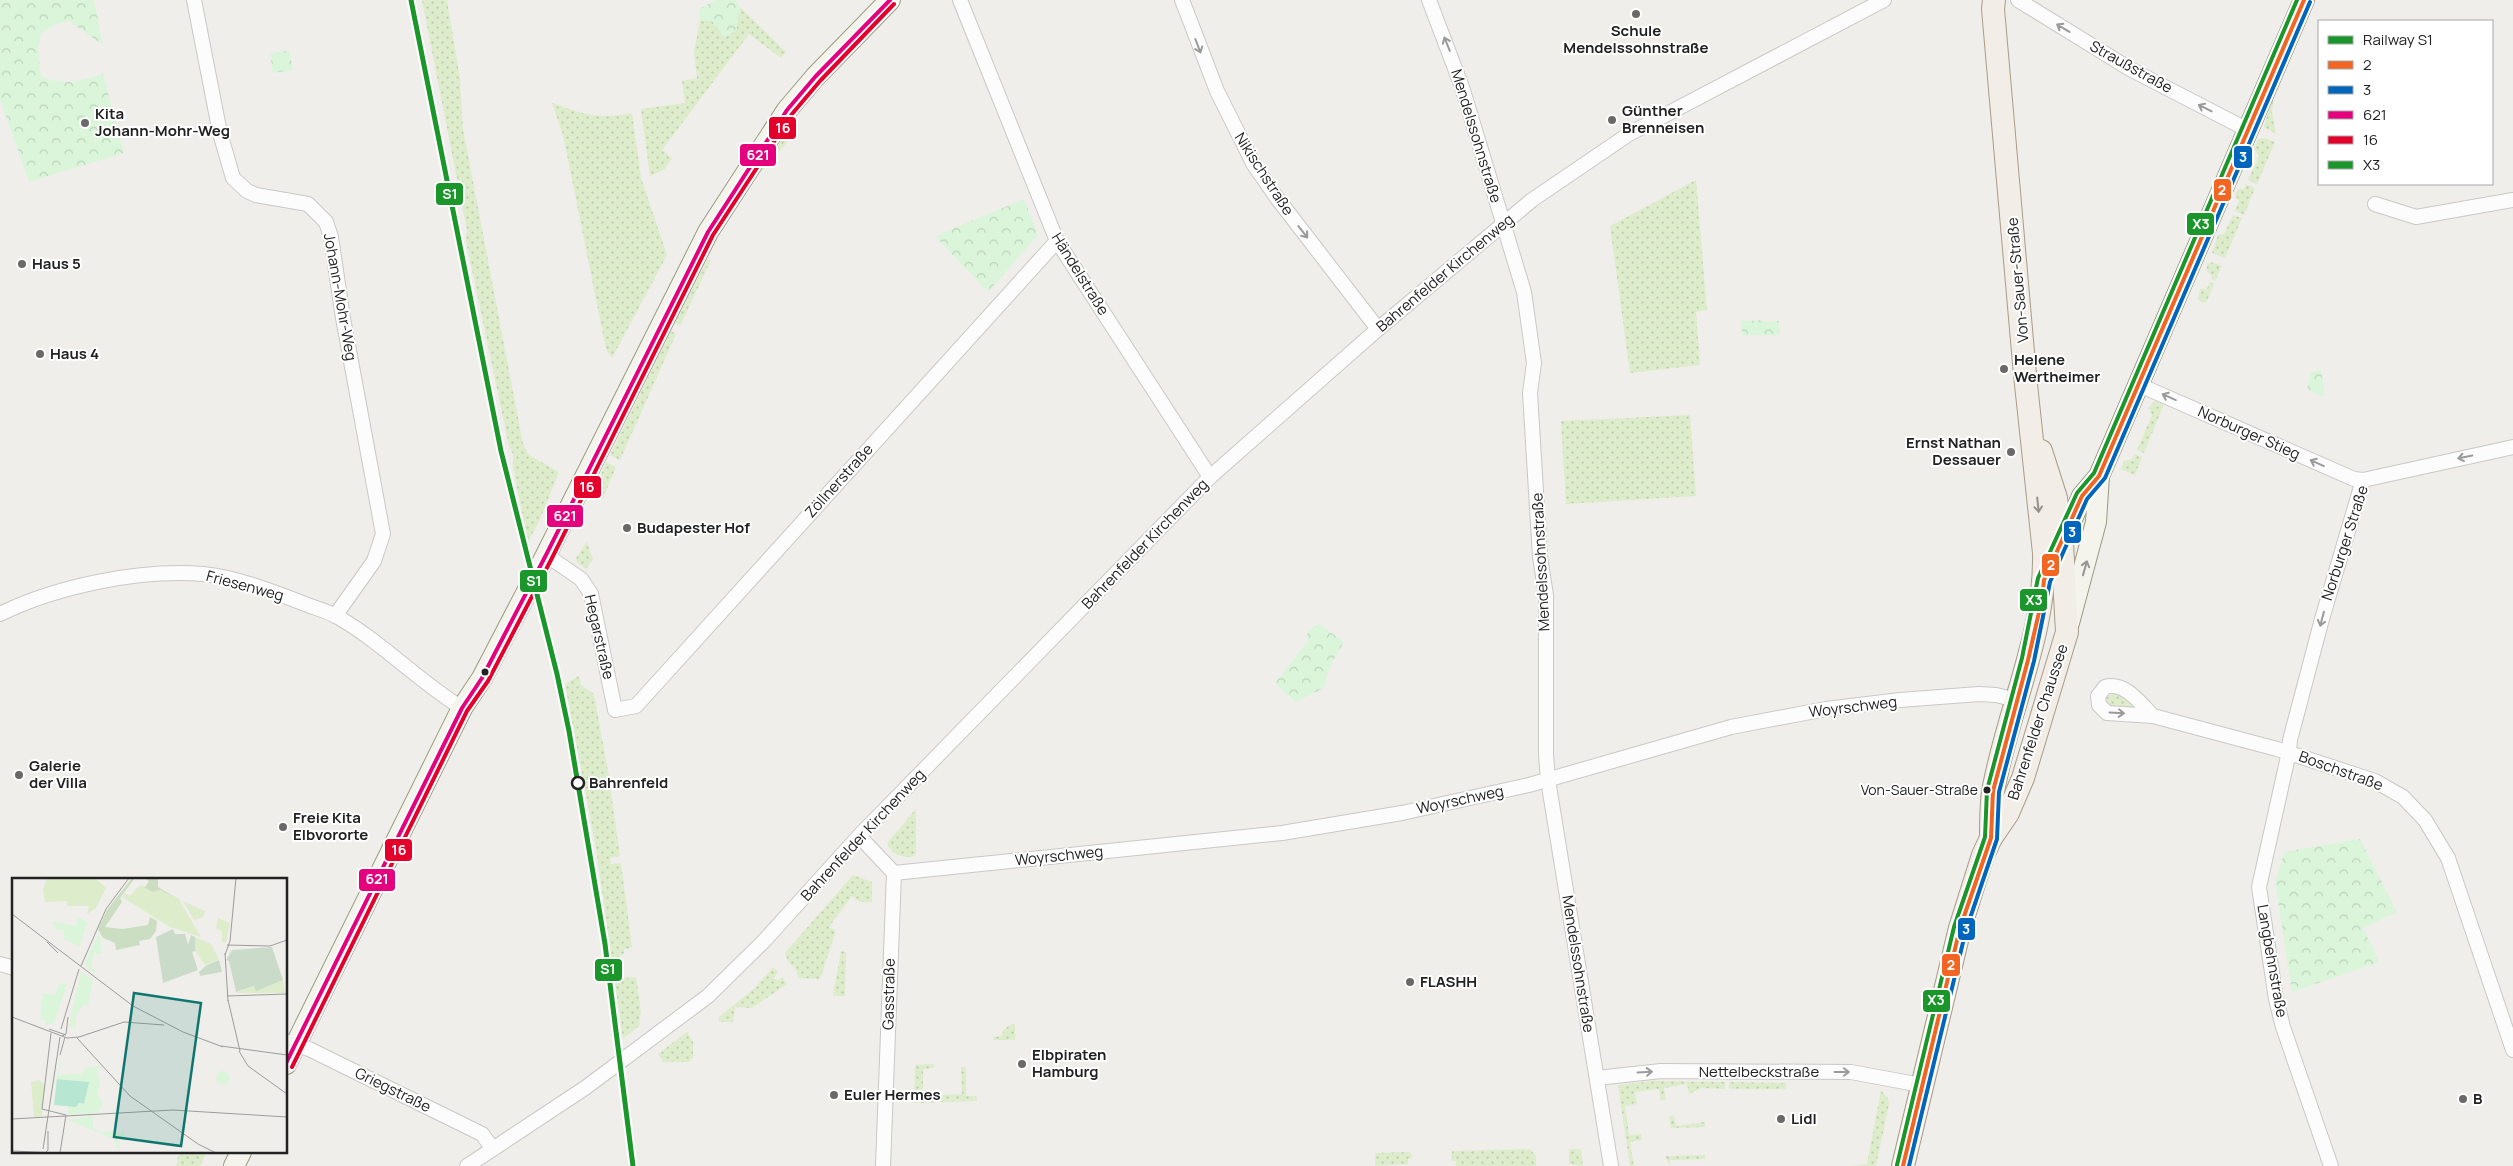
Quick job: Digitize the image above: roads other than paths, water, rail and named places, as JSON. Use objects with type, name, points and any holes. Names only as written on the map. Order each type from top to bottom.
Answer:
[{"type":"main road","name":"Von-Sauer-Straße","points":[[1992,3],[2025,375],[2044,553],[2044,580]]},
{"type":"main road","name":"Bahrenfelder Chaussee","points":[[1903,1166],[1920,1085],[1960,928],[1991,838],[2008,813],[2023,778],[2067,632],[2062,543],[2056,498],[2031,422]]},
{"type":"main road","name":"Bahrenfelder Chaussee","points":[[1991,838],[1993,791],[2042,599],[2044,580]]},
{"type":"street","name":"Johann-Mohr-Weg","points":[[194,0],[220,133],[234,178],[247,191],[256,195],[308,204],[326,222],[331,237],[343,318],[383,534],[374,561],[335,616]]},
{"type":"street","points":[[288,1056],[291,1043],[462,708],[482,678],[546,554],[708,232],[740,180],[788,110],[815,77],[890,0]]},
{"type":"street","name":"Händelstraße","points":[[960,0],[1057,241],[1210,477]]},
{"type":"street","name":"Nikischstraße","points":[[1182,0],[1216,91],[1254,164],[1289,214],[1378,330]]},
{"type":"street","name":"Mendelssohnstraße","points":[[1429,0],[1462,87],[1524,292],[1534,363],[1530,393],[1540,557],[1546,595],[1546,745],[1548,780],[1611,1166]]},
{"type":"street","name":"Bahrenfelder Kirchenweg","points":[[467,1166],[631,1056],[708,996],[764,941],[859,836],[1210,477],[1378,330],[1504,224],[1552,185],[1628,134],[1884,0]]},
{"type":"street","name":"Straußstraße","points":[[2018,0],[2130,69],[2248,130]]},
{"type":"street","name":"Bahrenfelder Chaussee","points":[[2044,580],[2082,496],[2099,476],[2304,0]]},
{"type":"street","points":[[2375,204],[2416,217],[2513,200]]},
{"type":"street","name":"Zöllnerstraße","points":[[615,710],[636,706],[1057,241]]},
{"type":"street","name":"Norburger Stieg","points":[[2137,384],[2354,479],[2363,480]]},
{"type":"street","name":"Norburger Straße","points":[[2289,752],[2290,740],[2322,619],[2363,480],[2513,447]]},
{"type":"street","name":"Bahrenfelder Chaussee","points":[[2067,632],[2091,545],[2097,515],[2099,476]]},
{"type":"street","name":"Hegarstraße","points":[[546,554],[581,579],[591,594],[615,710]]},
{"type":"street","name":"Friesenweg","points":[[0,614],[52,594],[87,586],[149,575],[204,574],[266,588],[335,616],[376,642],[434,691],[462,708]]},
{"type":"street","name":"Woyrschweg","points":[[894,873],[1282,833],[1434,806],[1548,780],[1694,736],[1794,714],[1891,701],[1980,694],[1996,695],[2017,700]]},
{"type":"street","name":"Boschstraße","points":[[2152,716],[2289,752],[2375,781],[2403,797],[2425,820],[2448,858],[2513,1050]]},
{"type":"street","name":"Langbehnstraße","points":[[2289,752],[2259,887],[2276,999],[2283,1027],[2331,1166]]},
{"type":"street","points":[[859,836],[894,873]]},
{"type":"street","name":"Gasstraße","points":[[883,1166],[894,873]]},
{"type":"street","name":"Griegstraße","points":[[291,1043],[482,1134],[493,1149]]},
{"type":"street","name":"Nettelbeckstraße","points":[[1597,1078],[1661,1071],[1851,1072],[1920,1085]]},
{"type":"street","points":[[234,1166],[240,1154]]},
{"type":"rail line","name":"S1","points":[[411,0],[501,451],[557,674],[569,731],[605,944],[633,1166]]},
{"type":"place","name":"Schule Mendelssohnstraße","points":[[1636,14]]},
{"type":"place","name":"Günther Brenneisen","points":[[1612,120]]},
{"type":"place","name":"Kita Johann-Mohr-Weg","points":[[85,123]]},
{"type":"place","name":"Haus 5","points":[[22,264]]},
{"type":"place","name":"Haus 4","points":[[40,354]]},
{"type":"place","name":"Helene Wertheimer","points":[[2004,369]]},
{"type":"place","name":"Ernst Nathan Dessauer","points":[[2011,452]]},
{"type":"place","name":"Budapester Hof","points":[[627,528]]},
{"type":"place","name":"Galerie der Villa","points":[[19,775]]},
{"type":"place","name":"Bahrenfeld","points":[[578,783]]},
{"type":"place","name":"Von-Sauer-Straße","points":[[1987,790]]},
{"type":"place","name":"Freie Kita Elbvororte","points":[[283,827]]},
{"type":"place","name":"FLASHH","points":[[1410,982]]},
{"type":"place","name":"Elbpiraten Hamburg","points":[[1022,1064]]},
{"type":"place","name":"Euler Hermes","points":[[834,1095]]},
{"type":"place","name":"B","points":[[2463,1099]]},
{"type":"place","name":"Lidl","points":[[1781,1119]]}]
